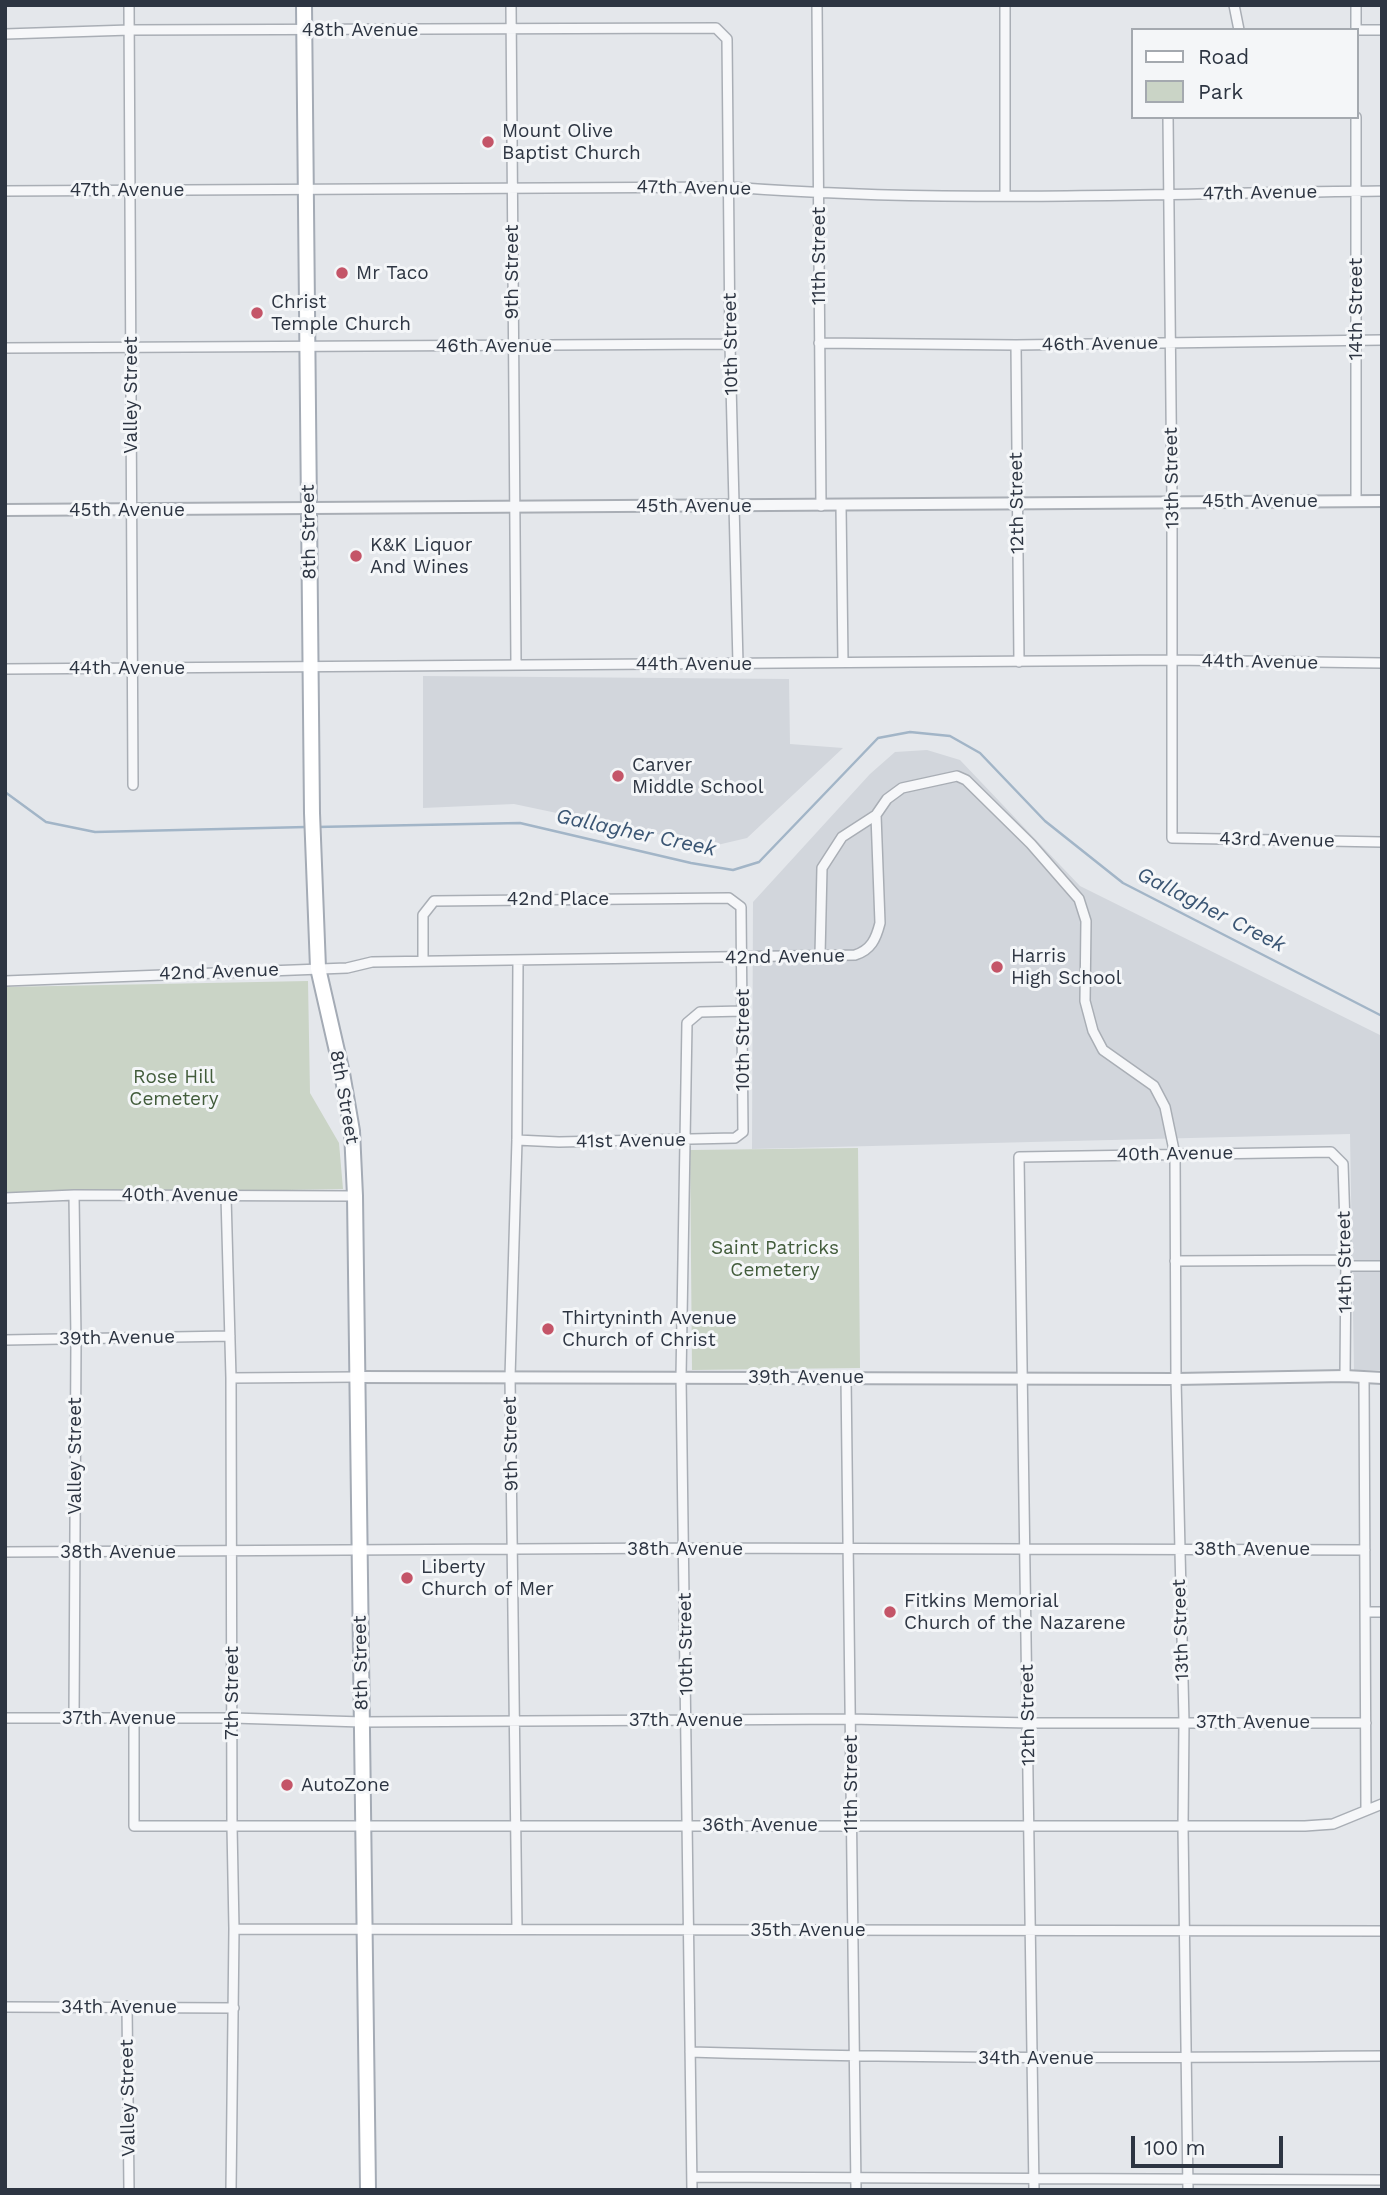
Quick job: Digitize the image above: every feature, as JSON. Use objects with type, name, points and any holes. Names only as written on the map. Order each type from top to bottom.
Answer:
[{"type":"main road","name":"8th Street","points":[[304,5],[312,813],[318,968],[352,1131],[355,1196],[368,2190]]},
{"type":"street","name":"Valley Street","points":[[129,5],[133,785]]},
{"type":"street","name":"9th Street","points":[[511,5],[516,664]]},
{"type":"street","name":"11th Street","points":[[817,5],[821,506]]},
{"type":"street","points":[[1005,5],[1005,195]]},
{"type":"street","points":[[1234,5],[1239,28]]},
{"type":"street","points":[[1356,5],[1357,28]]},
{"type":"street","name":"48th Avenue","points":[[5,34],[130,30],[716,28]]},
{"type":"street","name":"10th Street","points":[[716,28],[727,39],[730,344],[738,664]]},
{"type":"street","points":[[1359,30],[1382,30]]},
{"type":"street","name":"13th Street","points":[[1168,119],[1172,838]]},
{"type":"street","name":"14th Street","points":[[1356,119],[1356,500]]},
{"type":"street","name":"47th Avenue","points":[[5,191],[730,187],[818,194],[1382,191]]},
{"type":"street","name":"46th Avenue","points":[[819,343],[1016,345],[1382,341]]},
{"type":"street","name":"46th Avenue","points":[[5,348],[730,344]]},
{"type":"street","name":"12th Street","points":[[1016,345],[1019,662]]},
{"type":"street","name":"45th Avenue","points":[[5,510],[1382,500]]},
{"type":"street","points":[[841,506],[843,662]]},
{"type":"street","name":"44th Avenue","points":[[5,669],[1172,660],[1382,663]]},
{"type":"street","points":[[820,955],[822,868],[842,837],[876,815],[887,799],[902,788],[957,776],[965,780],[1031,844],[1079,899],[1086,921],[1085,1001],[1093,1031],[1104,1050],[1154,1086],[1166,1107],[1175,1155]]},
{"type":"street","name":"42nd Avenue","points":[[5,981],[347,968],[372,962],[855,955],[865,952],[877,935],[880,923],[876,815]]},
{"type":"street","name":"43rd Avenue","points":[[1172,838],[1382,842]]},
{"type":"street","name":"42nd Place","points":[[423,961],[424,915],[434,901],[729,898],[741,907]]},
{"type":"street","name":"10th Street","points":[[741,907],[743,1132]]},
{"type":"street","name":"9th Street","points":[[517,1928],[510,1377],[517,1140],[518,961]]},
{"type":"street","name":"10th Street","points":[[692,2190],[681,1377],[687,1023],[700,1012],[743,1011]]},
{"type":"street","name":"41st Avenue","points":[[517,1140],[684,1140],[735,1138],[743,1132]]},
{"type":"street","name":"14th Street","points":[[1331,1152],[1343,1164],[1345,1376]]},
{"type":"street","name":"40th Avenue","points":[[1019,1157],[1331,1152]]},
{"type":"street","name":"13th Street","points":[[1175,1155],[1188,2185]]},
{"type":"street","name":"12th Street","points":[[1019,1157],[1034,2190]]},
{"type":"street","name":"Valley Street","points":[[74,1195],[74,1718]]},
{"type":"street","name":"40th Avenue","points":[[5,1198],[74,1195],[355,1196]]},
{"type":"street","name":"7th Street","points":[[226,1196],[231,1378],[233,1718],[234,2008],[231,2190]]},
{"type":"street","points":[[1175,1261],[1346,1263],[1382,1266]]},
{"type":"street","name":"39th Avenue","points":[[5,1340],[230,1336]]},
{"type":"street","name":"11th Street","points":[[846,1377],[856,2190]]},
{"type":"street","name":"39th Avenue","points":[[231,1378],[1382,1378]]},
{"type":"street","points":[[1364,1378],[1366,1810]]},
{"type":"street","name":"38th Avenue","points":[[5,1552],[685,1548],[1365,1550]]},
{"type":"street","points":[[1367,1612],[1382,1612]]},
{"type":"street","name":"37th Avenue","points":[[5,1718],[233,1718],[362,1722],[850,1719],[1029,1723],[1366,1723]]},
{"type":"street","name":"36th Avenue","points":[[134,1719],[134,1826],[1182,1827],[1333,1824],[1382,1804]]},
{"type":"street","name":"35th Avenue","points":[[234,1929],[1382,1931]]},
{"type":"street","name":"34th Avenue","points":[[5,2007],[234,2008]]},
{"type":"street","name":"Valley Street","points":[[127,2007],[129,2190]]},
{"type":"street","name":"34th Avenue","points":[[690,2052],[854,2057],[1382,2056]]},
{"type":"street","points":[[692,2177],[1034,2178],[1188,2185],[1382,2180]]},
{"type":"shaded area","name":"Carver Middle School","points":[[423,676],[789,679],[790,744],[843,748],[747,838],[713,846],[514,804],[423,808]]},
{"type":"shaded area","name":"Harris High School","points":[[927,750],[960,760],[1080,886],[1382,1036],[1382,1370],[1354,1370],[1350,1134],[752,1149],[753,902],[870,774],[895,752]]},
{"type":"green space","name":"Rose Hill Cemetery","points":[[308,981],[310,1093],[339,1143],[343,1189],[5,1195],[5,987]]},
{"type":"green space","name":"Saint Patricks Cemetery","points":[[858,1148],[860,1368],[692,1370],[690,1150]]},
{"type":"waterway","name":"Gallagher Creek","points":[[316,827],[520,823],[691,863],[733,870],[759,862],[878,738],[910,732],[950,736],[980,753],[1045,821],[1123,883],[1382,1016]]},
{"type":"waterway","name":"Gallagher Creek","points":[[5,792],[46,822],[95,832],[306,827]]},
{"type":"place","name":"Mount Olive Baptist Church","points":[[488,142]]},
{"type":"place","name":"Mr Taco","points":[[342,273]]},
{"type":"place","name":"Christ Temple Church","points":[[257,313]]},
{"type":"place","name":"K&K Liquor And Wines","points":[[356,556]]},
{"type":"place","name":"Carver Middle School","points":[[618,776]]},
{"type":"place","name":"Harris High School","points":[[997,967]]},
{"type":"place","name":"Thirtyninth Avenue Church of Christ","points":[[548,1329]]},
{"type":"place","name":"Liberty Church of Mer","points":[[407,1578]]},
{"type":"place","name":"Fitkins Memorial Church of the Nazarene","points":[[890,1612]]},
{"type":"place","name":"AutoZone","points":[[287,1785]]}]
